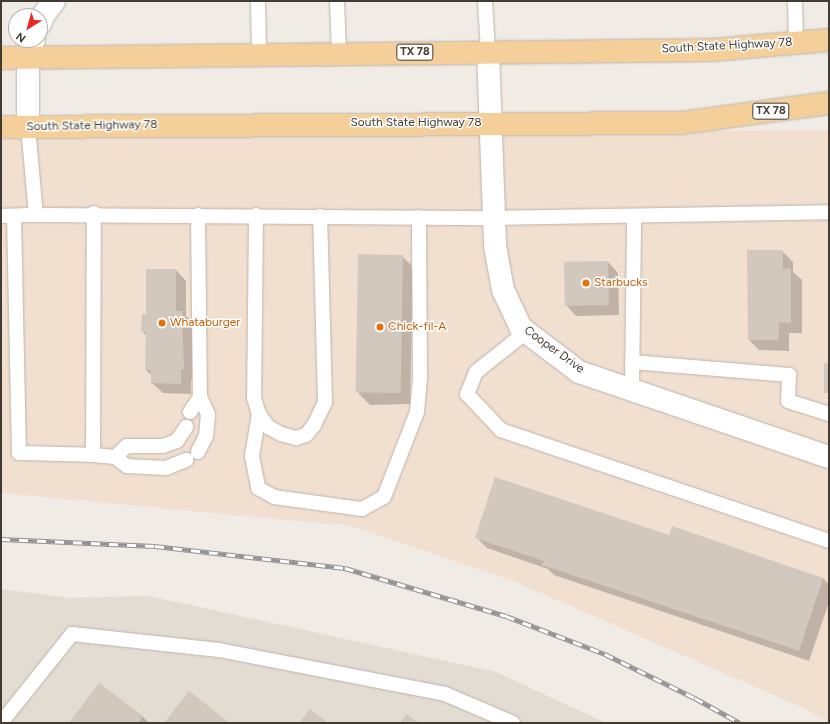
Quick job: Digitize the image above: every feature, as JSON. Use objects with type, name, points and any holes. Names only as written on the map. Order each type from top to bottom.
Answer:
[{"type":"main road","name":"South State Highway 78","points":[[1,58],[31,49],[259,54],[712,50],[829,40]]},
{"type":"main road","name":"South State Highway 78","points":[[1,127],[681,123],[829,102]]},
{"type":"street","points":[[28,126],[31,49]]},
{"type":"street","name":"Cooper Drive","points":[[488,52],[492,123],[495,246],[503,290],[521,328],[579,372],[829,457]]},
{"type":"lane","points":[[258,1],[259,54]]},
{"type":"lane","points":[[337,1],[339,53]]},
{"type":"lane","points":[[485,1],[488,52]]},
{"type":"lane","points":[[795,1],[796,43]]},
{"type":"lane","points":[[28,126],[36,215]]},
{"type":"lane","points":[[186,460],[166,468],[158,468],[127,466],[115,457],[19,453],[8,216],[94,213],[494,218],[829,212]]},
{"type":"lane","points":[[93,455],[94,213]]},
{"type":"lane","points":[[198,215],[200,397],[208,414],[206,436],[198,452]]},
{"type":"lane","points":[[256,215],[254,398],[259,414],[268,427],[281,434],[296,438],[306,435],[325,402],[320,216]]},
{"type":"lane","points":[[632,390],[634,216]]},
{"type":"lane","points":[[259,414],[252,456],[258,488],[274,497],[362,509],[384,497],[417,412],[420,374],[419,217]]},
{"type":"lane","points":[[526,332],[476,372],[467,394],[501,430],[829,541]]},
{"type":"lane","points":[[632,362],[789,375],[788,401],[829,414]]},
{"type":"lane","points":[[190,412],[200,397]]},
{"type":"lane","points":[[115,457],[127,446],[163,446],[177,441],[186,428]]},
{"type":"lane","points":[[1,723],[72,634],[219,650],[438,692],[508,722]]},
{"type":"shaded area","points":[[829,130],[829,723],[808,710],[516,582],[352,526],[1,493],[1,136]]},
{"type":"shaded area","points":[[1,589],[70,598],[149,596],[496,672],[606,723],[1,723]]},
{"type":"building","points":[[747,250],[783,250],[783,269],[791,268],[791,323],[779,322],[779,340],[748,340]]},
{"type":"building","name":"Chick-fil-A","points":[[358,254],[403,255],[401,393],[356,392]]},
{"type":"building","name":"Starbucks","points":[[608,261],[609,305],[565,306],[564,262]]},
{"type":"building","name":"Whataburger","points":[[146,269],[176,269],[176,311],[182,311],[184,369],[181,369],[181,384],[151,383],[151,370],[145,370],[146,332],[141,332],[142,314],[146,314]]},
{"type":"building","points":[[824,363],[829,363],[829,393],[824,393]]},
{"type":"building","points":[[495,477],[669,535],[672,526],[823,578],[799,651],[542,565],[544,561],[475,538]]},
{"type":"building","points":[[99,683],[143,716],[138,723],[69,723]]},
{"type":"building","points":[[189,691],[230,723],[164,723]]},
{"type":"building","points":[[310,709],[328,723],[299,723]]},
{"type":"building","points":[[407,714],[419,723],[400,723]]},
{"type":"railway","points":[[1,539],[155,546],[345,568],[506,616],[605,654],[695,698],[740,723]]},
{"type":"place","name":"Starbucks","points":[[586,283]]},
{"type":"place","name":"Whataburger","points":[[162,323]]},
{"type":"place","name":"Chick-fil-A","points":[[380,327]]}]
